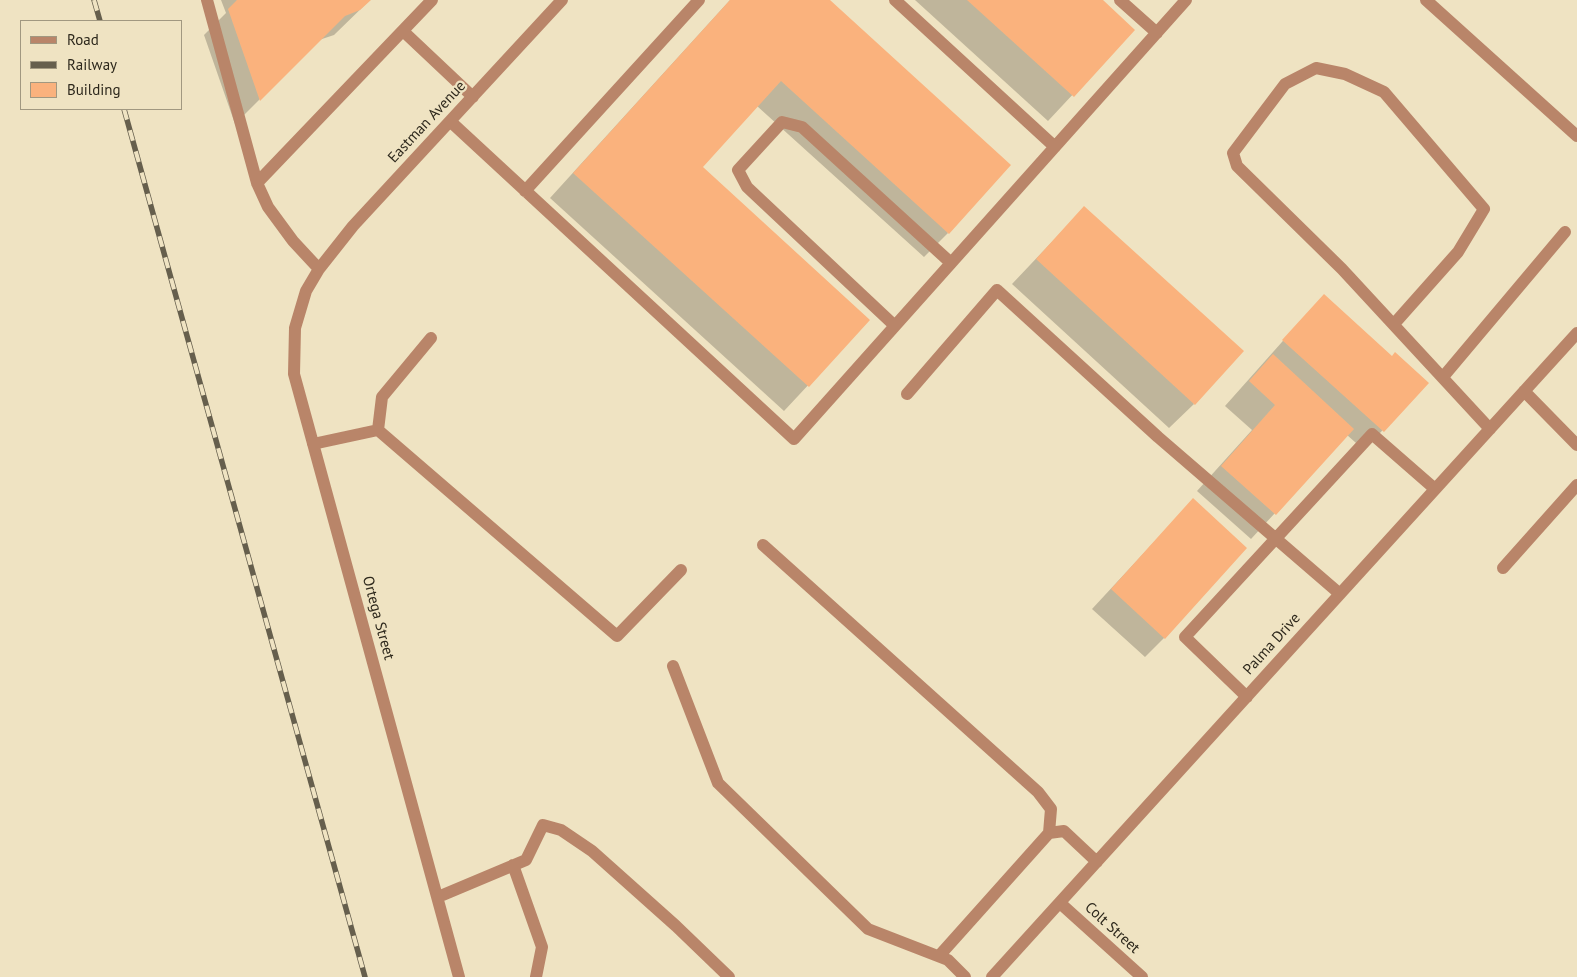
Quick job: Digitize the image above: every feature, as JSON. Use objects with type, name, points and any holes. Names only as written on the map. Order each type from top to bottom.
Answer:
[{"type":"street","points":[[207,0],[257,183],[268,207],[293,241],[319,269]]},
{"type":"street","points":[[257,183],[432,0]]},
{"type":"street","name":"Eastman Avenue","points":[[319,269],[353,226],[562,0]]},
{"type":"street","points":[[525,191],[699,0]]},
{"type":"street","points":[[895,0],[1055,147]]},
{"type":"street","points":[[1120,0],[1157,33]]},
{"type":"street","points":[[451,122],[794,439],[1186,0]]},
{"type":"street","points":[[1426,0],[1577,136]]},
{"type":"street","points":[[403,31],[473,97]]},
{"type":"street","points":[[1394,324],[1458,252],[1484,209],[1384,92],[1345,74],[1316,68],[1285,84],[1233,153],[1237,166],[1394,324],[1490,429]]},
{"type":"street","points":[[895,326],[747,187],[738,170],[782,122],[802,127],[951,263]]},
{"type":"street","points":[[1443,377],[1565,232]]},
{"type":"street","name":"Ortega Street","points":[[319,269],[306,291],[295,328],[294,374],[459,977]]},
{"type":"street","points":[[907,394],[997,290],[1158,437],[1340,594]]},
{"type":"street","name":"Palma Drive","points":[[992,977],[1577,333]]},
{"type":"street","points":[[378,430],[382,397],[431,338]]},
{"type":"street","points":[[1524,391],[1577,445]]},
{"type":"street","points":[[313,444],[378,430]]},
{"type":"street","points":[[378,430],[617,636],[680,570]]},
{"type":"street","points":[[1247,697],[1185,637],[1372,434],[1435,488]]},
{"type":"street","points":[[1502,568],[1577,485]]},
{"type":"street","points":[[763,545],[1038,792],[1051,809],[1049,833],[939,956]]},
{"type":"street","points":[[672,666],[718,783],[868,929],[948,960],[965,977]]},
{"type":"street","points":[[438,897],[526,860],[543,825],[561,830],[592,851],[676,926],[729,977]]},
{"type":"street","points":[[1049,833],[1064,831],[1097,862]]},
{"type":"street","points":[[513,865],[542,947],[536,977]]},
{"type":"street","name":"Colt Street","points":[[1060,903],[1142,977]]},
{"type":"building","points":[[237,0],[371,0],[360,10],[345,16],[260,101],[228,9]]},
{"type":"building","points":[[730,0],[830,0],[1011,165],[949,234],[781,81],[703,167],[870,320],[809,387],[573,173]]},
{"type":"building","points":[[967,0],[1103,0],[1135,30],[1074,97]]},
{"type":"building","points":[[1084,206],[1244,351],[1195,405],[1036,259]]},
{"type":"building","points":[[1324,294],[1392,356],[1395,352],[1429,383],[1384,432],[1282,340]]},
{"type":"building","points":[[1273,354],[1354,429],[1276,515],[1221,466],[1275,405],[1249,381]]},
{"type":"building","points":[[1193,498],[1247,548],[1165,639],[1111,589]]},
{"type":"railway","points":[[94,0],[100,20]]},
{"type":"railway","points":[[124,110],[365,977]]}]
